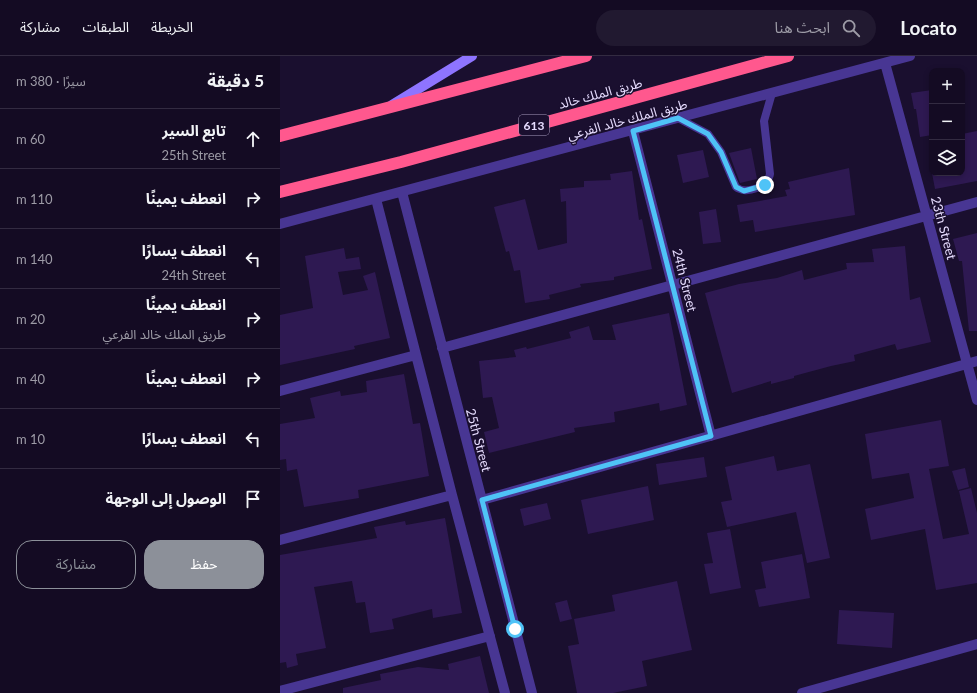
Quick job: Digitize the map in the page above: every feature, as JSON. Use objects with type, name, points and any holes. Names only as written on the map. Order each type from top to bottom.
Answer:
[{"type":"highway","points":[[280,136],[586,56]]},
{"type":"highway","name":"طريق الملك خالد","points":[[280,192],[401,162],[788,56]]},
{"type":"main road","points":[[383,110],[472,56]]},
{"type":"street","name":"طريق الملك خالد الفرعي","points":[[280,224],[910,56]]},
{"type":"street","name":"23th Street","points":[[885,62],[927,216],[972,363],[977,400]]},
{"type":"street","name":"24th Street","points":[[633,131],[711,436]]},
{"type":"street","name":"25th Street","points":[[402,192],[532,693]]},
{"type":"street","points":[[376,199],[452,495],[505,693]]},
{"type":"street","points":[[442,348],[977,202]]},
{"type":"street","points":[[280,391],[416,354]]},
{"type":"street","points":[[482,500],[972,363]]},
{"type":"street","points":[[280,540],[452,495]]},
{"type":"street","points":[[280,691],[490,636]]},
{"type":"street","points":[[802,693],[977,644]]},
{"type":"lane","points":[[678,118],[708,134],[721,152],[736,187],[744,191],[765,185],[769,178],[764,121],[772,93]]},
{"type":"building","points":[[929,90],[929,136],[920,137],[916,109],[914,109],[911,93]]},
{"type":"building","points":[[977,131],[977,181],[935,189],[933,176],[965,176],[965,133]]},
{"type":"building","points":[[751,148],[757,179],[740,183],[729,153]]},
{"type":"building","points":[[703,150],[709,177],[683,183],[677,155]]},
{"type":"building","points":[[849,168],[855,215],[755,232],[753,220],[740,222],[737,205],[787,196],[785,190],[790,189],[788,182]]},
{"type":"building","points":[[632,171],[639,220],[642,219],[652,269],[614,277],[614,280],[580,284],[581,287],[549,295],[550,299],[525,303],[520,270],[514,271],[509,251],[506,252],[494,207],[525,199],[538,250],[567,243],[566,201],[561,202],[560,189],[584,187],[584,181],[611,180],[610,174]]},
{"type":"building","points":[[716,209],[721,242],[703,244],[699,212]]},
{"type":"building","points":[[977,233],[977,331],[969,331],[962,261],[959,261],[953,239]]},
{"type":"building","points":[[905,246],[910,300],[920,297],[931,342],[897,350],[895,344],[854,355],[855,361],[794,376],[794,378],[771,384],[771,381],[732,393],[705,293],[739,284],[777,278],[802,270],[804,280],[847,269],[846,263],[874,262],[872,249]]},
{"type":"building","points":[[344,248],[346,259],[359,257],[361,269],[338,272],[343,295],[368,290],[363,276],[375,272],[390,338],[354,346],[355,349],[280,365],[280,315],[313,308],[305,256]]},
{"type":"building","points":[[669,313],[687,405],[660,411],[659,403],[614,412],[615,422],[574,428],[575,432],[489,453],[484,432],[499,428],[492,397],[483,398],[479,361],[516,357],[514,350],[526,347],[527,349],[571,338],[569,332],[589,326],[593,340],[616,340],[612,325]]},
{"type":"building","points":[[404,374],[413,424],[420,423],[429,476],[358,490],[359,498],[304,507],[297,469],[287,471],[286,459],[280,460],[280,424],[315,418],[310,398],[340,391],[341,396],[367,392],[366,381]]},
{"type":"building","points":[[941,420],[949,466],[929,469],[943,539],[969,534],[959,491],[971,488],[977,513],[977,583],[936,590],[925,529],[871,540],[865,509],[914,498],[909,473],[872,479],[865,434]]},
{"type":"building","points":[[774,456],[777,471],[810,464],[830,558],[807,563],[796,512],[727,527],[721,502],[732,500],[725,467]]},
{"type":"building","points":[[704,457],[707,477],[659,485],[656,464]]},
{"type":"building","points":[[965,468],[969,487],[958,490],[952,471]]},
{"type":"building","points":[[648,486],[654,520],[588,534],[581,500]]},
{"type":"building","points":[[547,503],[551,519],[524,526],[520,509]]},
{"type":"building","points":[[445,518],[462,613],[433,618],[432,609],[392,619],[394,629],[370,633],[365,602],[356,603],[352,581],[314,587],[326,648],[296,654],[298,665],[287,668],[286,662],[280,663],[280,555],[377,538],[374,527],[405,521],[406,525]]},
{"type":"building","points":[[730,529],[741,588],[710,594],[704,564],[713,563],[707,533]]},
{"type":"building","points":[[802,554],[810,598],[759,607],[755,590],[766,588],[761,562]]},
{"type":"building","points":[[677,581],[692,650],[642,661],[647,686],[613,693],[577,693],[568,646],[579,644],[574,619],[615,611],[612,595]]},
{"type":"building","points":[[567,600],[572,619],[560,622],[555,603]]},
{"type":"building","points":[[839,610],[894,613],[892,648],[837,644]]},
{"type":"building","points":[[480,656],[489,693],[343,693],[343,688],[381,680],[380,674],[418,667],[449,670],[448,664]]},
{"type":"route","points":[[515,629],[482,500],[711,436],[633,131],[678,118],[708,134],[721,152],[736,187],[739,190],[744,191],[765,185]]}]
